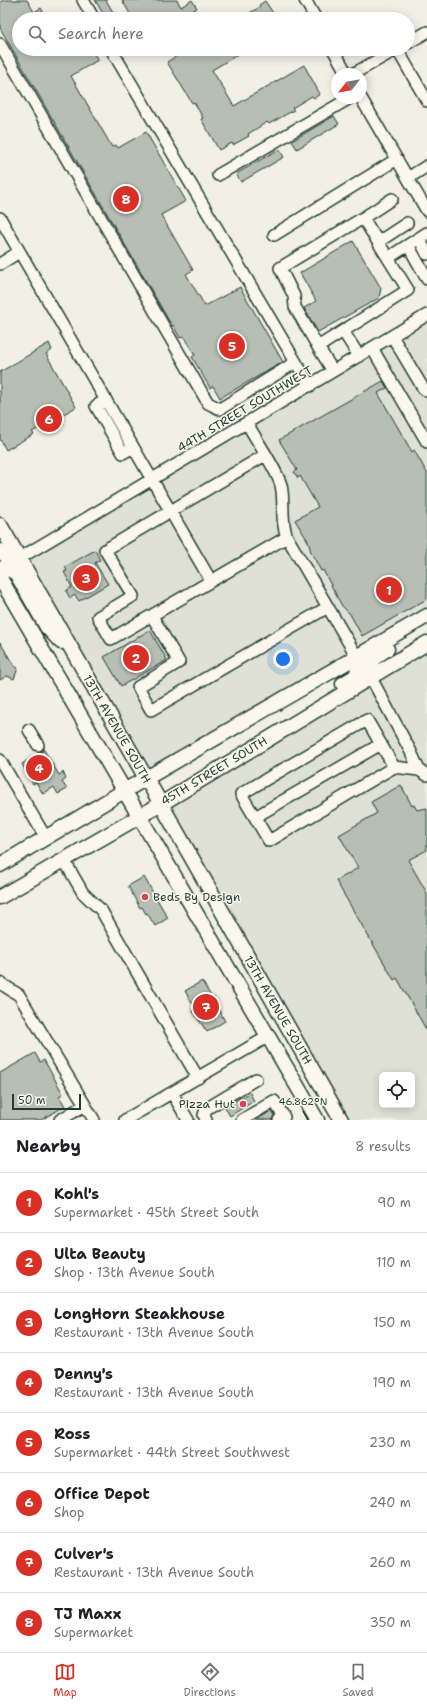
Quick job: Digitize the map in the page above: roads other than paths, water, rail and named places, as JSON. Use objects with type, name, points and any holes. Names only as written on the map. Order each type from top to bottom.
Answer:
[{"type":"main road","name":"13TH AVENUE SOUTH","points":[[0,525],[161,804],[340,1120]]},
{"type":"main road","points":[[0,551],[9,558],[20,558]]},
{"type":"main road","points":[[0,570],[5,567],[16,573],[47,627],[82,666]]},
{"type":"main road","name":"13TH AVENUE SOUTH","points":[[0,578],[317,1120]]},
{"type":"main road","points":[[0,865],[124,791],[427,616]]},
{"type":"main road","points":[[370,676],[368,670],[371,661],[376,655],[427,625]]},
{"type":"main road","name":"45TH STREET SOUTH","points":[[0,897],[161,804],[370,676],[427,643]]},
{"type":"main road","points":[[258,744],[295,714],[356,676],[360,662],[357,657]]},
{"type":"main road","points":[[0,875],[25,857],[46,838]]},
{"type":"main road","points":[[269,1036],[274,1033],[280,1034],[287,1041],[327,1106],[340,1120]]},
{"type":"street","points":[[82,0],[90,12]]},
{"type":"street","points":[[305,0],[312,12]]},
{"type":"street","points":[[415,39],[427,32]]},
{"type":"street","points":[[0,44],[208,403],[220,409],[296,362]]},
{"type":"street","points":[[115,56],[310,386]]},
{"type":"street","points":[[337,56],[344,68]]},
{"type":"street","points":[[364,68],[385,56]]},
{"type":"street","points":[[401,56],[427,101]]},
{"type":"street","points":[[218,175],[340,104]]},
{"type":"street","points":[[365,104],[427,211]]},
{"type":"street","points":[[274,235],[397,159]]},
{"type":"street","points":[[408,178],[427,166]]},
{"type":"street","points":[[333,372],[295,308],[294,296],[280,268],[392,199]]},
{"type":"street","points":[[318,346],[408,290],[363,218]]},
{"type":"street","points":[[1,221],[211,581]]},
{"type":"street","points":[[378,242],[407,223]]},
{"type":"street","points":[[388,258],[423,236],[427,254]]},
{"type":"street","points":[[408,245],[427,279]]},
{"type":"street","points":[[0,264],[19,252]]},
{"type":"street","name":"44TH STREET SOUTHWEST","points":[[20,558],[427,315]]},
{"type":"street","points":[[343,331],[359,356]]},
{"type":"street","points":[[392,336],[425,384]]},
{"type":"street","points":[[372,348],[427,442]]},
{"type":"street","points":[[247,423],[281,486],[283,522],[288,537],[357,657]]},
{"type":"street","points":[[265,455],[105,550],[132,596],[98,617],[111,639],[288,537]]},
{"type":"street","points":[[152,616],[180,662],[138,687],[152,710],[328,607]]},
{"type":"street","points":[[370,676],[423,773]]},
{"type":"street","points":[[394,767],[367,720],[241,794],[270,841],[394,767],[423,773]]},
{"type":"street","points":[[29,730],[38,745]]},
{"type":"street","points":[[255,818],[381,744]]},
{"type":"street","points":[[0,760],[46,838]]},
{"type":"street","points":[[64,860],[83,893],[101,910],[198,1078]]},
{"type":"street","points":[[0,983],[19,995],[94,1120]]},
{"type":"street","points":[[125,1120],[269,1036]]},
{"type":"street","points":[[206,1120],[204,1115],[206,1109],[256,1079]]},
{"type":"street","points":[[172,1093],[188,1120]]},
{"type":"street","points":[[242,1120],[274,1101],[283,1119]]},
{"type":"street","points":[[60,1120],[85,1105]]},
{"type":"place","name":"TJ Maxx","points":[[126,199]]},
{"type":"place","name":"Ross","points":[[232,346]]},
{"type":"place","name":"Office Depot","points":[[49,419]]},
{"type":"place","name":"LongHorn Steakhouse","points":[[86,578]]},
{"type":"place","name":"Kohl's","points":[[389,590]]},
{"type":"place","name":"Ulta Beauty","points":[[136,658]]},
{"type":"place","name":"Denny's","points":[[39,768]]},
{"type":"place","name":"Beds By Design","points":[[145,897]]},
{"type":"place","name":"Culver's","points":[[206,1007]]},
{"type":"place","name":"Pizza Hut","points":[[243,1104]]}]
